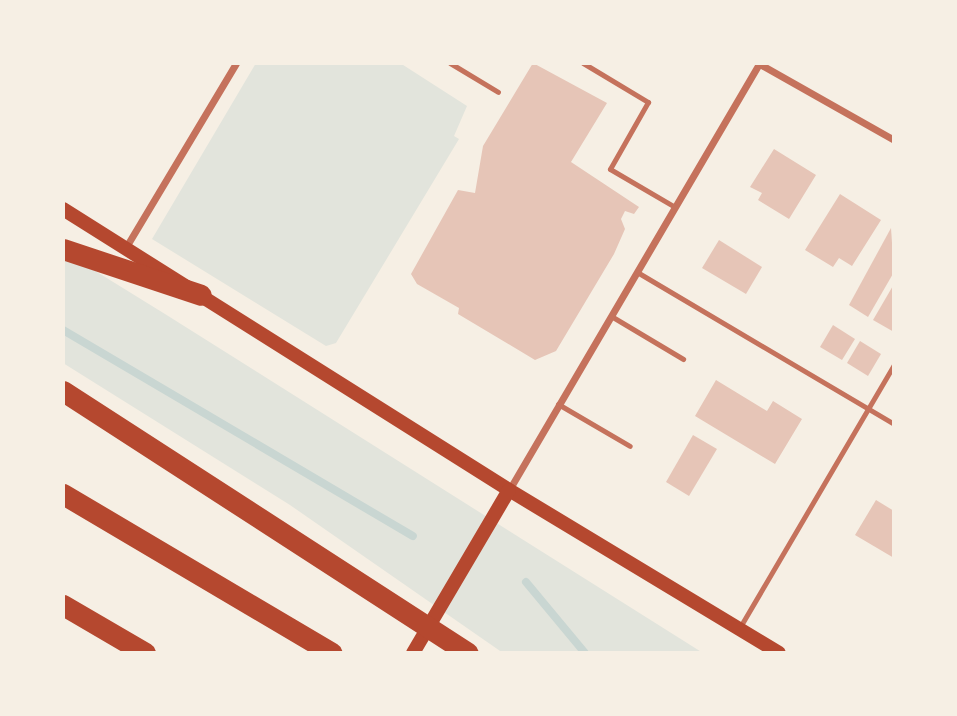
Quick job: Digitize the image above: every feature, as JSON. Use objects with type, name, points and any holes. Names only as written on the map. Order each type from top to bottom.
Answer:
[{"type":"highway","points":[[63,249],[201,295]]},
{"type":"highway","points":[[63,391],[346,570],[468,653]]},
{"type":"highway","points":[[63,494],[332,653]]},
{"type":"highway","points":[[63,605],[145,653]]},
{"type":"main road","points":[[63,209],[509,490],[779,653]]},
{"type":"main road","points":[[413,653],[509,490]]},
{"type":"street","points":[[126,247],[236,63]]},
{"type":"street","points":[[509,490],[759,63],[894,140]]},
{"type":"lane","points":[[450,63],[498,92]]},
{"type":"lane","points":[[583,63],[648,102],[610,169],[675,207]]},
{"type":"lane","points":[[637,272],[894,424]]},
{"type":"lane","points":[[611,316],[683,359]]},
{"type":"lane","points":[[739,629],[894,364]]},
{"type":"lane","points":[[558,404],[630,446]]},
{"type":"shaded area","points":[[256,63],[400,63],[467,106],[454,136],[459,139],[336,343],[326,346],[152,239]]},
{"type":"shaded area","points":[[63,251],[703,653],[503,653],[290,505],[63,363]]},
{"type":"building","points":[[533,63],[607,103],[571,162],[639,207],[634,214],[625,211],[621,219],[625,229],[614,254],[556,351],[535,360],[458,314],[459,308],[417,284],[411,274],[458,190],[475,193],[483,146]]},
{"type":"building","points":[[774,149],[816,175],[789,219],[758,200],[762,193],[750,187]]},
{"type":"building","points":[[840,194],[881,220],[852,266],[839,258],[833,267],[805,250]]},
{"type":"building","points":[[891,228],[894,272],[868,317],[849,305]]},
{"type":"building","points":[[719,240],[762,267],[746,294],[702,268]]},
{"type":"building","points":[[894,284],[894,332],[873,320]]},
{"type":"building","points":[[833,325],[855,339],[842,360],[820,347]]},
{"type":"building","points":[[860,341],[881,354],[868,376],[847,363]]},
{"type":"building","points":[[716,380],[767,411],[773,401],[802,419],[775,464],[695,416]]},
{"type":"building","points":[[693,435],[717,449],[689,496],[666,482]]},
{"type":"building","points":[[876,500],[894,511],[894,558],[855,535]]},
{"type":"waterway","points":[[63,330],[413,536]]},
{"type":"waterway","points":[[526,582],[585,653]]}]
